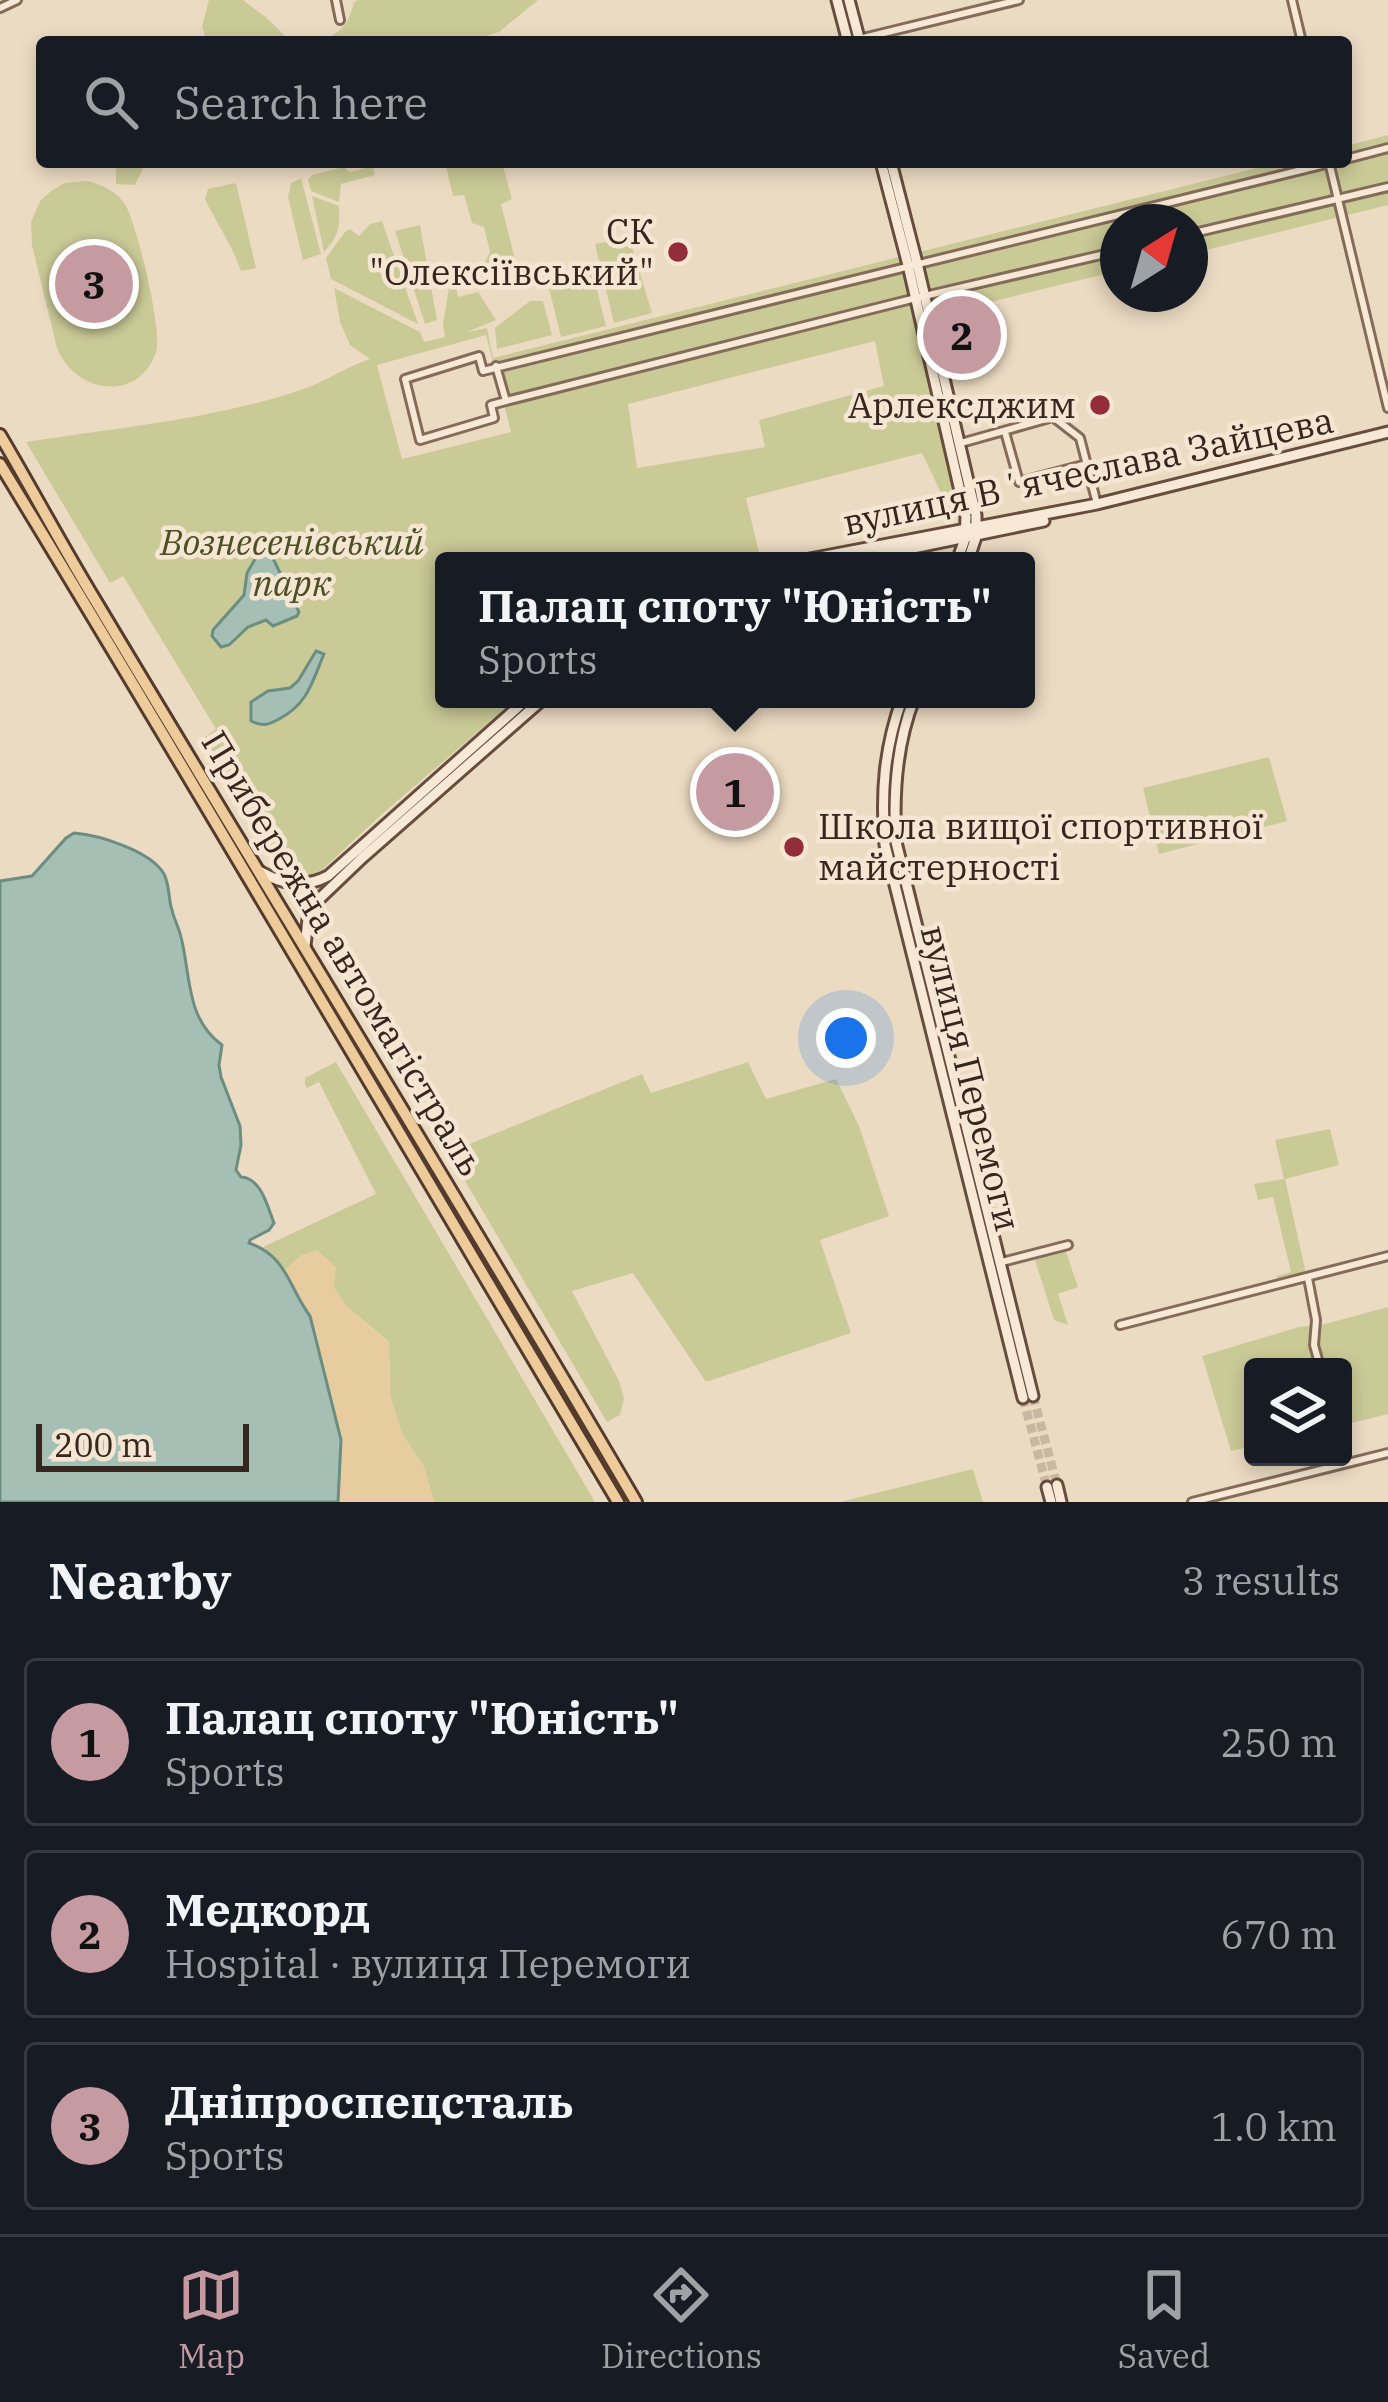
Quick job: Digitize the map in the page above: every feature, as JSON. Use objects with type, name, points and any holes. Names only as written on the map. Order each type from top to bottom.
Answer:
[{"type":"main road","points":[[837,0],[849,36]]},
{"type":"main road","points":[[849,0],[851,36]]},
{"type":"main road","points":[[882,168],[913,264]]},
{"type":"main road","points":[[891,168],[976,515],[969,552]]},
{"type":"main road","points":[[921,297],[971,533],[962,552]]},
{"type":"main road","name":"вулиця Вʼячеслава Зайцева","points":[[890,552],[1388,435]]},
{"type":"main road","name":"вулиця Вʼячеслава Зайцева","points":[[854,552],[971,533],[1388,435]]},
{"type":"main road","name":"Прибережна автомагістраль","points":[[1,442],[636,1502]]},
{"type":"main road","points":[[0,465],[8,457],[14,460]]},
{"type":"main road","name":"Прибережна автомагістраль","points":[[0,465],[617,1502]]},
{"type":"main road","points":[[259,871],[288,884],[328,876],[517,708]]},
{"type":"main road","points":[[305,946],[308,919],[316,902],[533,708]]},
{"type":"main road","name":"вулиця Перемоги","points":[[899,708],[882,784],[888,807],[896,842],[902,872],[1000,1263],[1028,1397],[885,845],[888,807],[911,708]]},
{"type":"main road","points":[[882,784],[888,789],[895,785]]},
{"type":"main road","points":[[459,1234],[470,1234],[470,1222]]},
{"type":"main road","points":[[466,1246],[472,1239],[481,1240]]},
{"type":"main road","points":[[1051,1502],[1052,1486],[1061,1502]]},
{"type":"street","points":[[0,8],[16,0]]},
{"type":"street","points":[[336,0],[340,20]]},
{"type":"street","points":[[974,0],[977,10]]},
{"type":"street","points":[[871,36],[1019,0]]},
{"type":"street","points":[[1292,0],[1301,36]]},
{"type":"street","points":[[1352,157],[1388,148]]},
{"type":"street","points":[[1100,254],[491,405],[494,418],[420,440],[405,379],[479,356],[483,371],[1306,168]]},
{"type":"street","points":[[1331,168],[1388,408]]},
{"type":"street","points":[[1208,230],[1388,187]]},
{"type":"street","points":[[496,366],[506,401]]},
{"type":"street","points":[[961,442],[1053,417],[1080,438],[1097,504]]},
{"type":"street","points":[[1004,430],[1019,482],[1087,464]]},
{"type":"street","points":[[1000,1263],[1068,1245]]},
{"type":"street","points":[[1120,1325],[1388,1256]]},
{"type":"street","points":[[1308,1277],[1318,1358]]},
{"type":"street","points":[[1352,1462],[1388,1453]]},
{"type":"street","points":[[1192,1502],[1335,1466]]},
{"type":"green space","points":[[209,0],[243,0],[285,36],[205,36],[202,27]]},
{"type":"green space","points":[[538,0],[499,32],[486,36],[330,36],[342,28],[354,2]]},
{"type":"green space","name":"Вознесенівський парк","points":[[1388,135],[1388,205],[1208,250],[1208,204],[1112,204],[1257,168],[1352,168],[1352,144]]},
{"type":"green space","points":[[116,168],[143,168],[135,185],[116,184]]},
{"type":"green space","points":[[340,168],[350,172],[373,168],[375,175],[341,184],[339,202],[311,191],[308,180],[312,175]]},
{"type":"green space","points":[[446,168],[504,168],[512,199],[501,204],[515,259],[480,272],[490,252],[484,227],[472,223],[464,195],[453,196]]},
{"type":"green space","points":[[301,178],[321,254],[303,260],[288,197],[291,183]]},
{"type":"green space","points":[[87,181],[109,189],[126,206],[152,302],[156,352],[148,368],[122,385],[92,383],[66,363],[57,348],[32,245],[31,222],[40,201],[65,183]]},
{"type":"green space","points":[[236,183],[256,268],[241,271],[205,199],[208,189]]},
{"type":"green space","points":[[312,196],[339,206],[338,231],[324,252]]},
{"type":"green space","name":"Вознесенівський парк","points":[[1100,207],[1100,275],[915,320],[963,515],[952,516],[922,453],[746,498],[759,552],[435,552],[435,708],[506,708],[323,869],[312,875],[286,872],[204,738],[216,729],[123,576],[110,583],[26,442],[234,408],[301,390],[370,359],[350,345],[334,288],[420,332],[424,342],[445,337],[449,288],[456,286],[458,297],[478,292],[496,320],[467,332],[487,328],[493,358]],"holes":[[[486,335],[511,432],[402,459],[377,365]],[[875,341],[884,386],[759,420],[765,447],[637,468],[628,404]]]},
{"type":"green space","points":[[382,221],[418,324],[331,279],[326,258],[345,232],[350,229],[359,236],[370,224]]},
{"type":"green space","points":[[420,225],[437,320],[425,324],[395,231]]},
{"type":"green space","points":[[629,237],[652,313],[614,323],[595,244]]},
{"type":"green space","points":[[593,274],[606,326],[561,337],[548,284]]},
{"type":"green space","points":[[530,301],[543,301],[552,335],[497,349],[495,328]]},
{"type":"green space","points":[[9,463],[465,1225],[459,1227],[5,464]]},
{"type":"green space","points":[[1269,757],[1287,821],[1159,854],[1143,788]]},
{"type":"green space","points":[[336,1062],[595,1502],[434,1502],[424,1467],[402,1434],[390,1395],[389,1342],[345,1305],[302,1255],[285,1270],[263,1247],[376,1194],[319,1082],[307,1088],[305,1084],[305,1078]]},
{"type":"green space","points":[[748,1062],[766,1099],[836,1079],[859,1126],[889,1216],[820,1240],[851,1333],[706,1382],[633,1273],[572,1291],[624,1398],[620,1415],[607,1422],[451,1157],[457,1149],[642,1074],[651,1093]]},
{"type":"green space","points":[[1330,1129],[1339,1165],[1285,1179],[1307,1278],[1279,1284],[1277,1276],[1291,1272],[1273,1197],[1258,1200],[1254,1184],[1284,1179],[1275,1140]]},
{"type":"green space","points":[[475,1243],[629,1502],[623,1502],[471,1245]]},
{"type":"green space","points":[[1065,1249],[1078,1287],[1058,1294],[1068,1325],[1054,1320],[1034,1257]]},
{"type":"green space","points":[[1388,1307],[1388,1414],[1352,1423],[1352,1358],[1244,1358],[1244,1448],[1231,1451],[1202,1356],[1299,1327]]},
{"type":"green space","points":[[973,1469],[983,1502],[840,1502]]},
{"type":"sand","points":[[317,1250],[336,1267],[334,1287],[345,1305],[389,1343],[390,1395],[402,1434],[424,1467],[434,1502],[338,1502],[335,1412],[310,1316],[285,1270],[302,1255]]},
{"type":"shaded area","points":[[261,549],[269,550],[299,612],[273,626],[266,620],[248,627],[221,647],[213,630],[244,595],[247,573]]},
{"type":"shaded area","points":[[316,651],[324,654],[297,706],[268,724],[251,721],[251,702],[268,691],[290,688]]},
{"type":"shaded area","points":[[74,833],[136,851],[166,878],[196,1010],[210,1035],[222,1045],[221,1077],[240,1126],[236,1170],[258,1187],[274,1223],[249,1243],[279,1264],[310,1316],[341,1440],[338,1502],[0,1502],[0,881],[32,876]]},
{"type":"tunnel","points":[[1033,1396],[1057,1485]]},
{"type":"tunnel","points":[[1023,1398],[1047,1487]]},
{"type":"place","name":"СК \"Олексіївський\"","points":[[678,252]]},
{"type":"place","name":"Дніпроспецсталь","points":[[94,284]]},
{"type":"place","name":"Медкорд","points":[[962,335]]},
{"type":"place","name":"Арлексджим","points":[[1100,405]]},
{"type":"place","name":"Палац споту \"Юність\"","points":[[735,792]]},
{"type":"place","name":"Школа вищої спортивної майстерності","points":[[794,847]]}]
